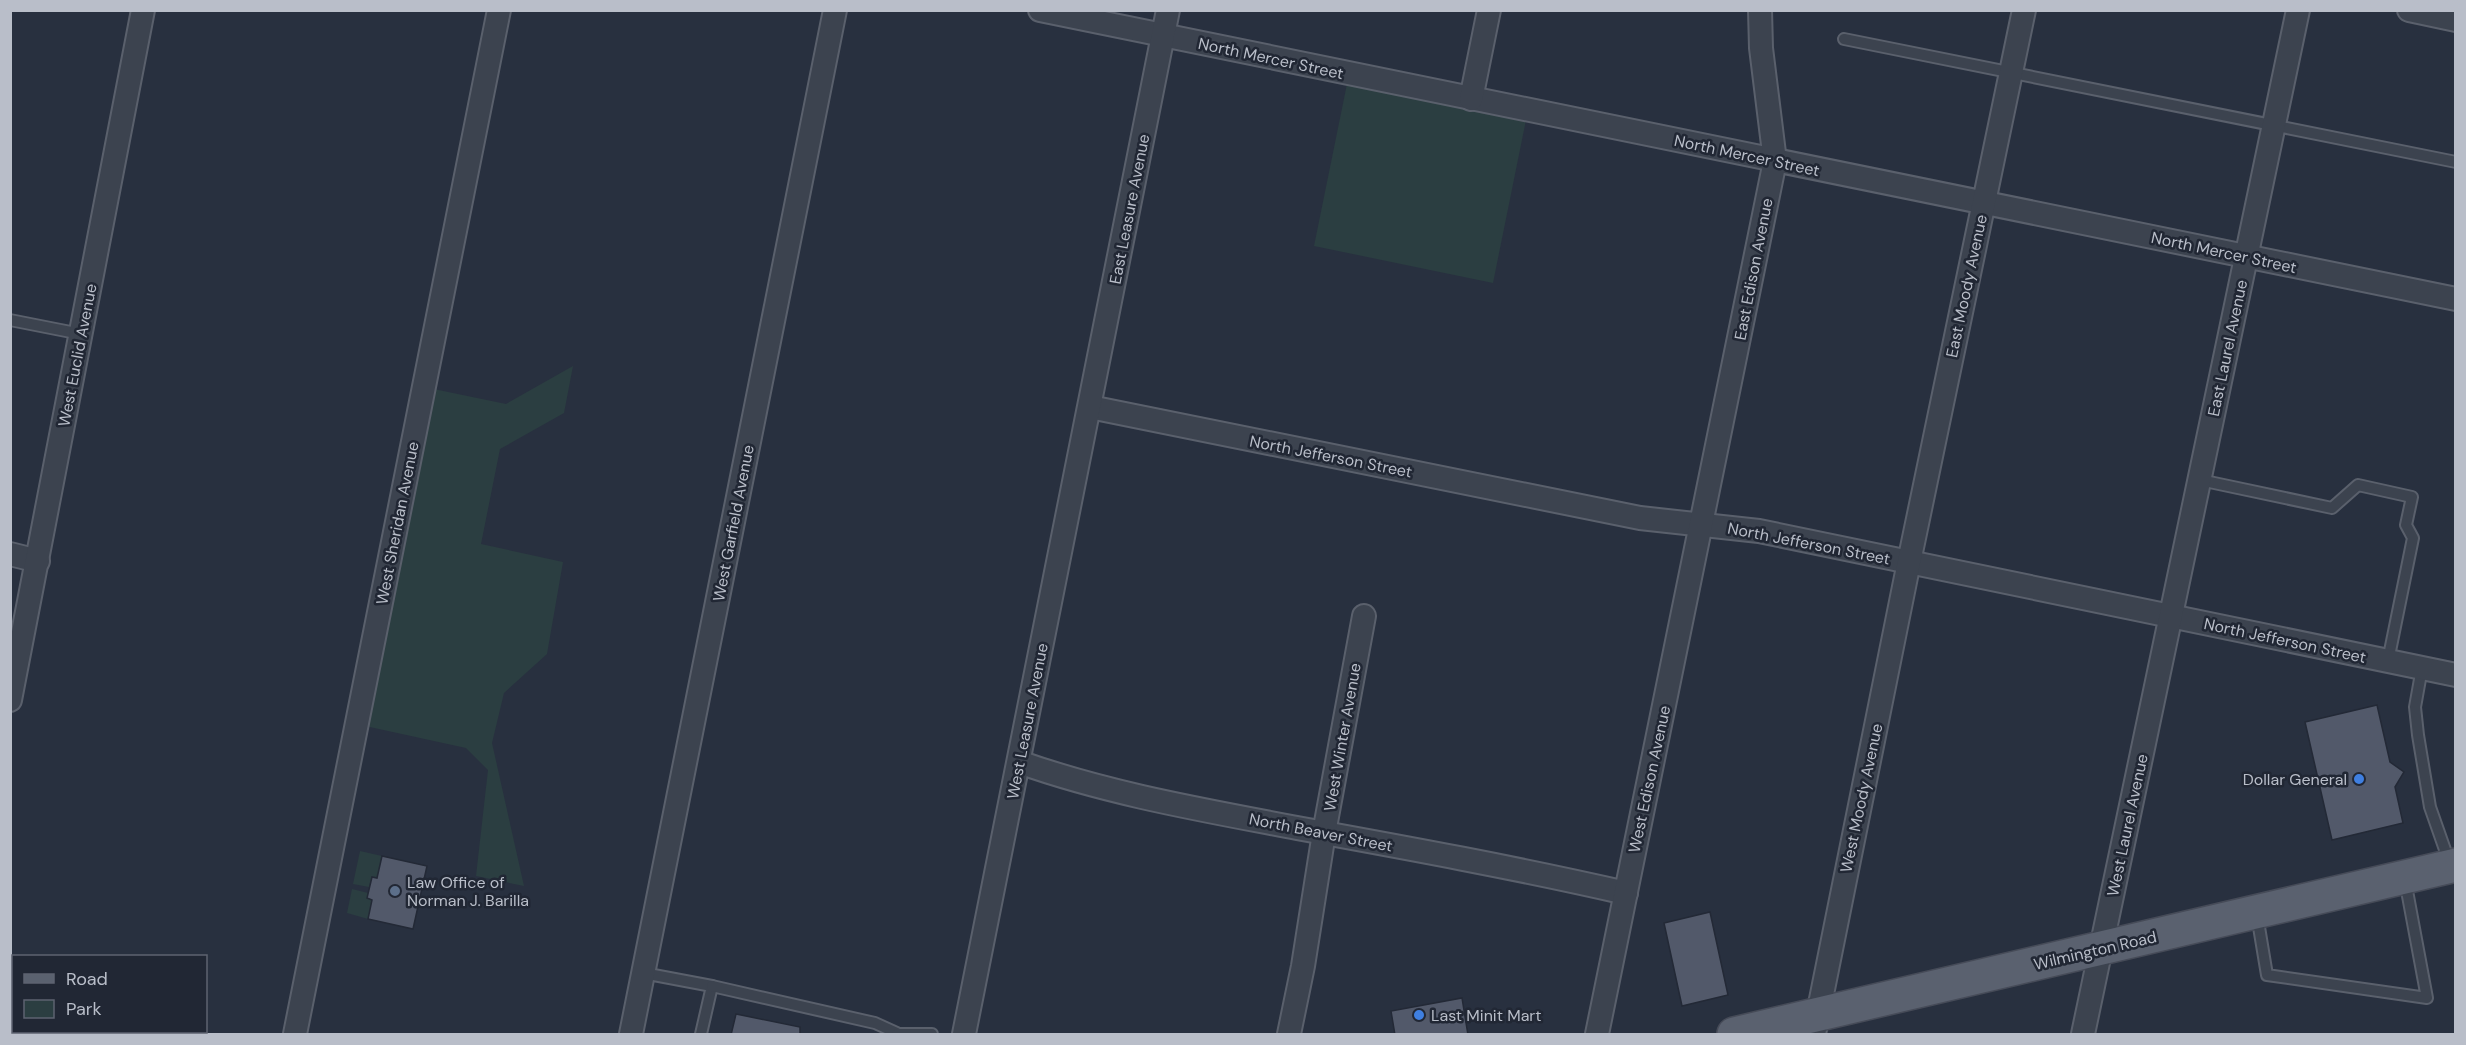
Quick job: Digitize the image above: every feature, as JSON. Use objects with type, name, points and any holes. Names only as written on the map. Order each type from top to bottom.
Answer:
[{"type":"main road","name":"Wilmington Road","points":[[1734,1035],[1815,1025],[2101,948],[2453,866]]},
{"type":"street","name":"West Euclid Avenue","points":[[10,700],[143,10]]},
{"type":"street","name":"West Sheridan Avenue","points":[[295,1035],[499,10]]},
{"type":"street","name":"West Garfield Avenue","points":[[631,1035],[835,10]]},
{"type":"street","name":"North Mercer Street","points":[[1040,10],[2456,300]]},
{"type":"street","name":"East Leasure Avenue","points":[[1090,407],[1168,10]]},
{"type":"street","points":[[1471,99],[1489,10]]},
{"type":"street","name":"East Edison Avenue","points":[[1701,524],[1775,161],[1767,102],[1760,10]]},
{"type":"street","name":"East Moody Avenue","points":[[1909,562],[2024,10]]},
{"type":"street","name":"East Laurel Avenue","points":[[2171,616],[2298,10]]},
{"type":"street","points":[[2409,10],[2456,20]]},
{"type":"street","name":"North Jefferson Street","points":[[1090,407],[1640,518],[1759,531],[2456,675]]},
{"type":"street","name":"West Leasure Avenue","points":[[964,1035],[1090,407]]},
{"type":"street","name":"West Edison Avenue","points":[[1597,1035],[1701,524]]},
{"type":"street","points":[[10,554],[38,561]]},
{"type":"street","name":"West Moody Avenue","points":[[1815,1025],[1909,562]]},
{"type":"street","name":"West Winter Avenue","points":[[1289,1035],[1304,966],[1324,833],[1364,616]]},
{"type":"street","name":"West Laurel Avenue","points":[[2083,1035],[2171,616]]},
{"type":"street","name":"North Beaver Street","points":[[1019,762],[1107,789],[1175,805],[1543,873],[1626,893]]},
{"type":"lane","points":[[1844,39],[2456,162]]},
{"type":"lane","points":[[10,320],[81,334]]},
{"type":"lane","points":[[2200,480],[2332,508],[2358,485],[2412,496],[2406,525],[2412,538],[2388,661]]},
{"type":"lane","points":[[2422,668],[2415,707],[2418,735],[2430,807],[2453,866]]},
{"type":"lane","points":[[2257,912],[2267,975],[2427,998],[2405,877]]},
{"type":"lane","points":[[643,973],[712,986],[875,1023],[897,1034],[932,1035]]},
{"type":"lane","points":[[700,1035],[712,986]]},
{"type":"green space","points":[[1349,74],[1528,110],[1493,283],[1314,246]]},
{"type":"green space","points":[[573,366],[564,413],[500,449],[481,544],[563,562],[547,654],[504,693],[492,743],[524,886],[476,876],[488,770],[466,748],[356,724],[424,387],[506,404]]},
{"type":"green space","points":[[360,851],[382,856],[377,878],[372,877],[369,887],[353,884]]},
{"type":"green space","points":[[352,889],[368,893],[367,898],[372,900],[368,919],[347,913]]},
{"type":"building","name":"Dollar General","points":[[2377,705],[2390,762],[2404,772],[2395,787],[2403,823],[2332,840],[2305,722]]},
{"type":"building","name":"Law Office of Norman J. Barilla","points":[[382,856],[427,866],[413,929],[368,919],[372,900],[367,898],[372,877],[377,878]]},
{"type":"building","points":[[1710,912],[1728,995],[1682,1006],[1664,923]]},
{"type":"building","points":[[1462,998],[1468,1035],[1395,1035],[1391,1011]]},
{"type":"building","points":[[736,1014],[800,1027],[800,1035],[731,1035]]},
{"type":"place","name":"Dollar General","points":[[2359,779]]},
{"type":"place","name":"Law Office of Norman J. Barilla","points":[[395,891]]},
{"type":"place","name":"Last Minit Mart","points":[[1419,1015]]}]
